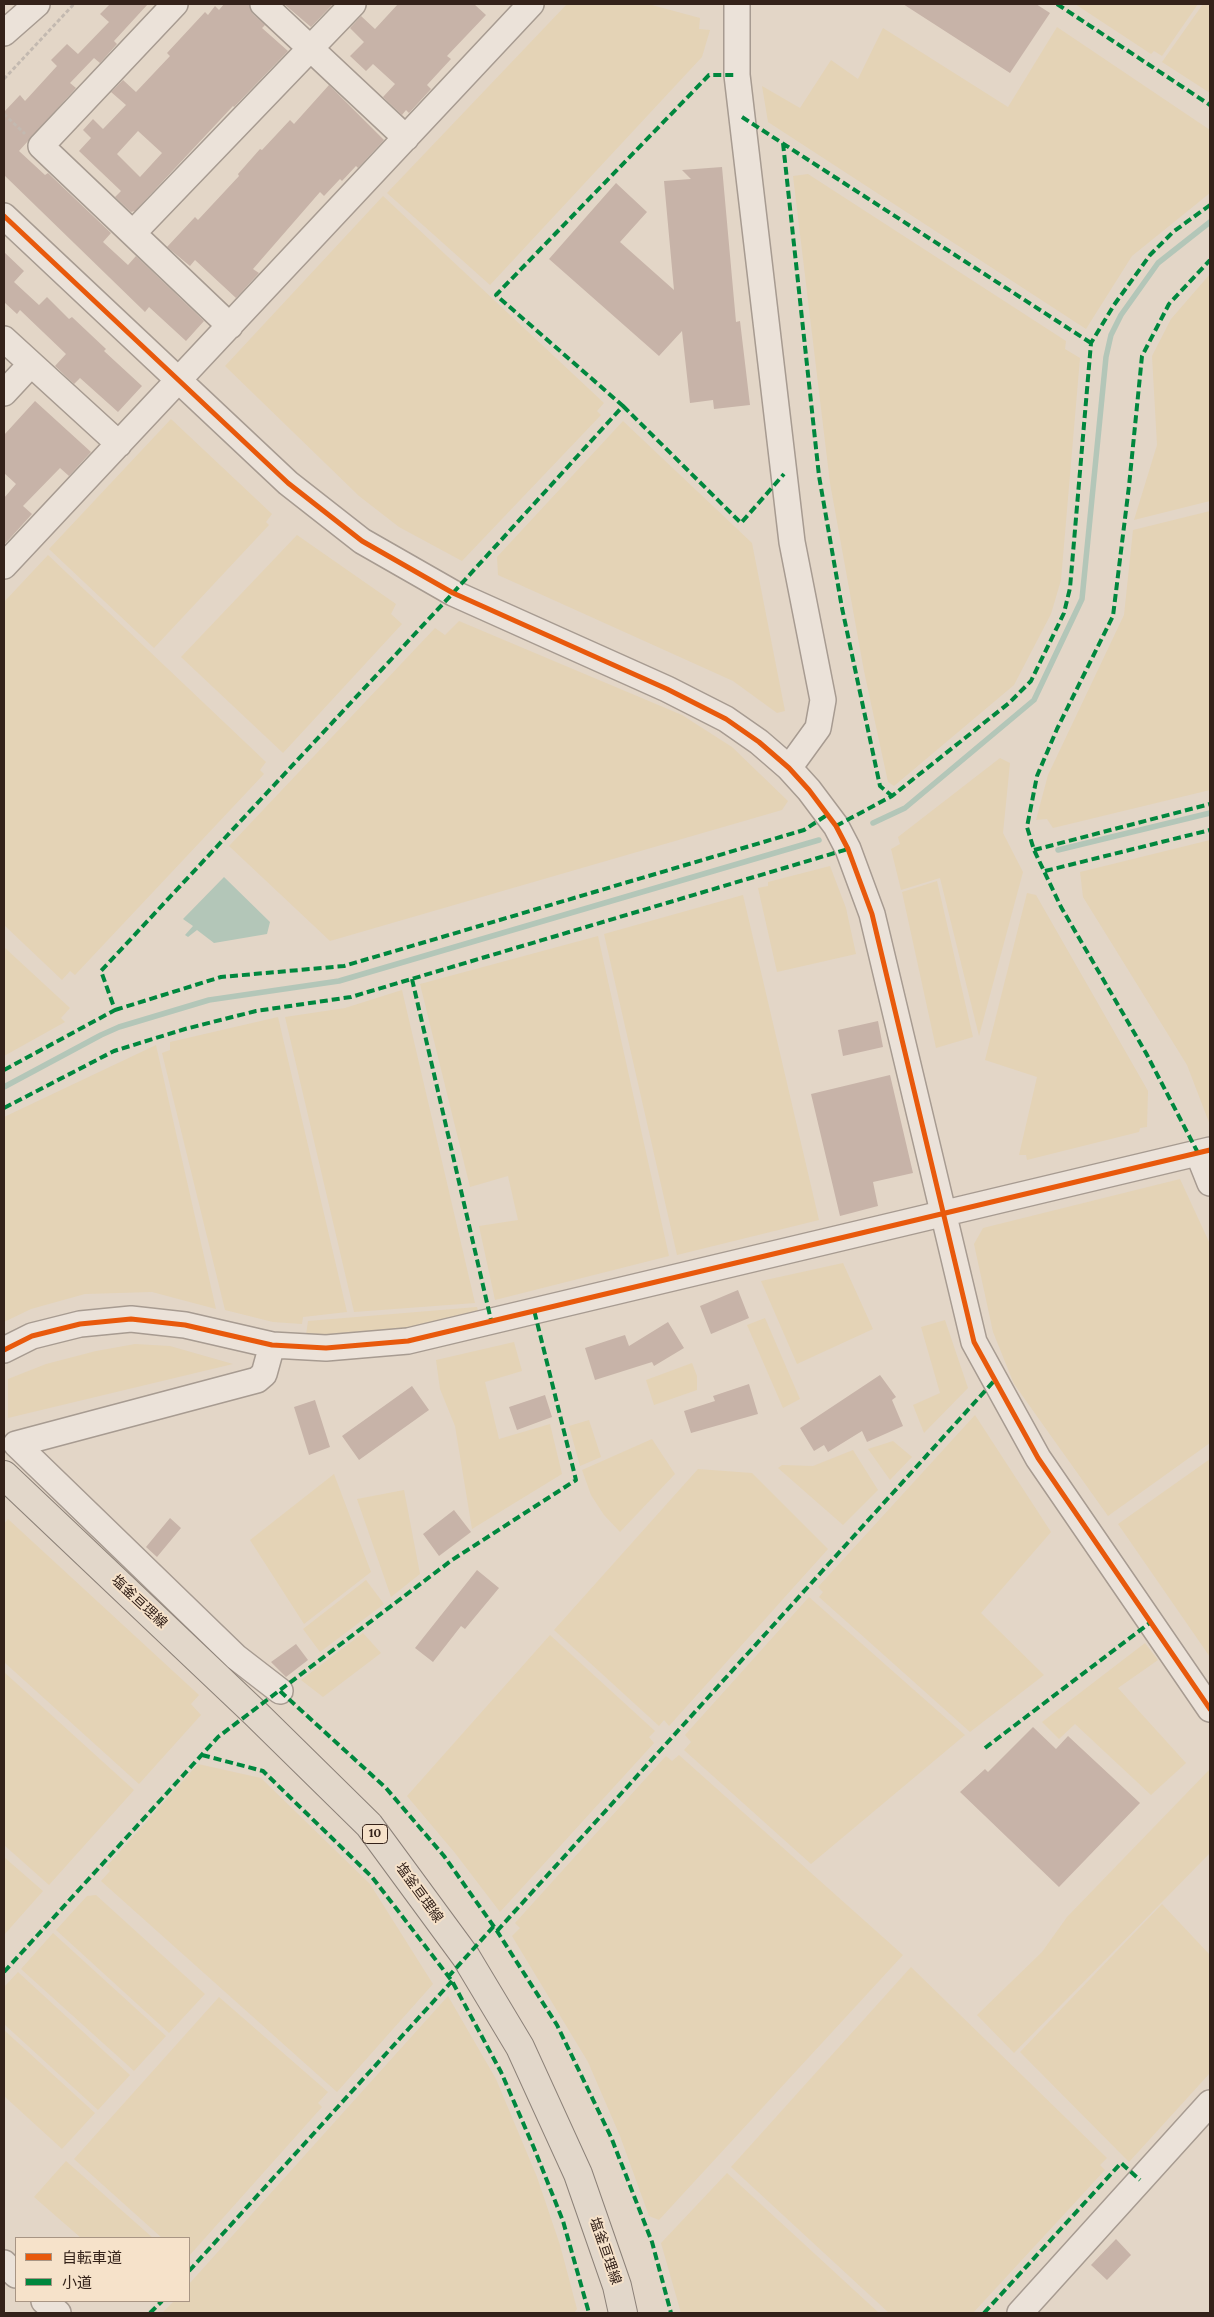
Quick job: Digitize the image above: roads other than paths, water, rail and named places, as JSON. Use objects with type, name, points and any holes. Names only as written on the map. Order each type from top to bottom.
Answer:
[{"type":"main road","name":"塩釜亘理線","points":[[4,1475],[268,1725],[369,1825],[466,1957],[520,2047],[578,2174],[617,2286],[623,2313]]},
{"type":"street","points":[[4,33],[37,4]]},
{"type":"street","points":[[175,4],[41,146],[230,326]]},
{"type":"street","points":[[263,4],[406,138]]},
{"type":"street","points":[[133,233],[353,4]]},
{"type":"street","points":[[4,566],[531,4]]},
{"type":"street","points":[[737,4],[737,75],[791,532],[823,700],[818,728],[789,768]]},
{"type":"street","points":[[4,216],[288,483],[362,541],[453,594],[697,703],[744,730],[789,768],[836,826],[861,880],[882,950],[974,1342],[1038,1458],[1210,1710]]},
{"type":"street","points":[[4,339],[119,444]]},
{"type":"street","points":[[4,393],[31,364]]},
{"type":"street","points":[[4,1350],[32,1336],[80,1324],[130,1320],[185,1325],[272,1345],[326,1348],[408,1341],[1204,1151],[1210,1183]]},
{"type":"street","points":[[272,1345],[264,1374],[257,1380],[16,1444],[236,1657],[280,1692]]},
{"type":"street","points":[[1020,2313],[1210,2103]]},
{"type":"street","points":[[4,2263],[15,2274]]},
{"type":"street","points":[[45,2302],[58,2313]]},
{"type":"waterway","points":[[873,823],[905,808],[1034,700],[1082,599],[1106,357],[1111,335],[1121,315],[1158,263],[1210,222]]},
{"type":"waterway","points":[[1058,850],[1210,813]]},
{"type":"waterway","points":[[4,1087],[119,1027],[209,1000],[339,981],[819,840]]}]
